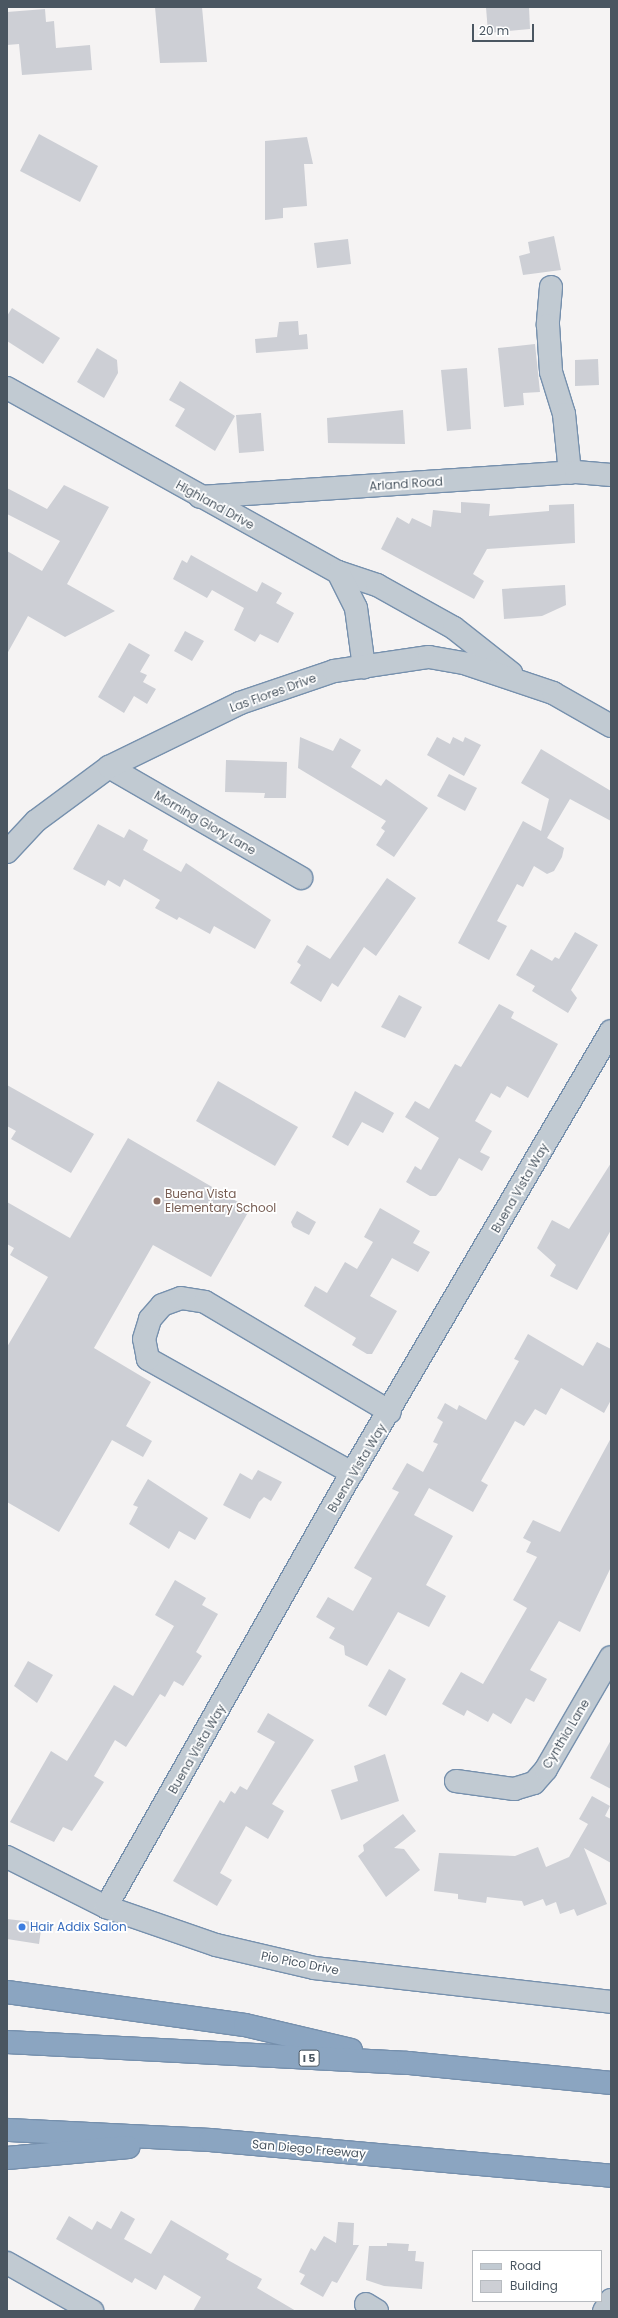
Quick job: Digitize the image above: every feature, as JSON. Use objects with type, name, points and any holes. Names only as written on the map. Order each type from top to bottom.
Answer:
[{"type":"highway","points":[[7,1992],[245,2025],[408,2063]]},
{"type":"highway","name":"I 5","points":[[7,2042],[408,2063],[611,2083]]},
{"type":"highway","name":"San Diego Freeway","points":[[7,2130],[210,2140],[611,2176]]},
{"type":"highway","points":[[7,2158],[210,2140]]},
{"type":"street","points":[[551,287],[548,325],[551,372],[564,414],[570,473]]},
{"type":"street","name":"Highland Drive","points":[[7,388],[200,497],[338,572],[377,585],[454,628],[523,683]]},
{"type":"street","name":"Arland Road","points":[[200,497],[570,473],[611,475]]},
{"type":"street","points":[[338,572],[356,608],[364,667]]},
{"type":"street","name":"Las Flores Drive","points":[[7,852],[36,821],[109,767],[240,703],[334,671],[429,657],[467,664],[553,693],[611,726]]},
{"type":"street","name":"Morning Glory Lane","points":[[109,767],[301,878]]},
{"type":"street","name":"Buena Vista Way","points":[[106,1907],[352,1473],[390,1412],[611,1031]]},
{"type":"street","points":[[352,1473],[148,1359],[144,1338],[150,1319],[162,1305],[181,1298],[205,1302],[390,1412]]},
{"type":"street","name":"Cynthia Lane","points":[[456,1781],[514,1789],[534,1783],[546,1769],[604,1686],[611,1657]]},
{"type":"street","name":"Pio Pico Drive","points":[[7,1857],[106,1907],[216,1945],[314,1968],[611,2002]]},
{"type":"street","points":[[7,2263],[92,2311]]},
{"type":"street","points":[[604,2311],[611,2300]]},
{"type":"building","points":[[155,7],[202,7],[207,62],[160,63]]},
{"type":"building","points":[[486,7],[529,7],[530,29],[488,33]]},
{"type":"building","points":[[45,9],[46,22],[54,21],[56,48],[90,45],[92,70],[22,75],[19,44],[7,45],[7,12]]},
{"type":"building","points":[[39,134],[98,166],[80,202],[20,171]]},
{"type":"building","points":[[307,137],[313,164],[304,164],[307,206],[283,208],[283,218],[265,220],[265,141]]},
{"type":"building","points":[[554,236],[561,270],[523,275],[519,256],[530,253],[528,242]]},
{"type":"building","points":[[348,239],[351,264],[317,268],[314,243]]},
{"type":"building","points":[[12,308],[60,338],[43,364],[7,341],[7,316]]},
{"type":"building","points":[[298,321],[299,335],[307,334],[308,349],[256,353],[255,339],[277,337],[279,322]]},
{"type":"building","points":[[535,344],[540,392],[523,393],[524,405],[504,407],[498,348]]},
{"type":"building","points":[[97,348],[117,360],[118,373],[104,398],[77,382]]},
{"type":"building","points":[[598,359],[599,385],[575,386],[575,360]]},
{"type":"building","points":[[467,368],[471,429],[447,431],[441,370]]},
{"type":"building","points":[[180,381],[235,416],[215,451],[175,426],[185,409],[169,400]]},
{"type":"building","points":[[403,410],[405,444],[328,443],[327,418]]},
{"type":"building","points":[[261,413],[264,451],[239,453],[236,415]]},
{"type":"building","points":[[64,485],[109,507],[67,584],[115,611],[65,637],[28,616],[7,654],[7,551],[42,571],[60,541],[7,514],[7,488],[47,509]]},
{"type":"building","points":[[461,502],[490,504],[489,516],[549,511],[549,505],[574,504],[575,543],[487,549],[473,574],[484,581],[474,599],[381,549],[397,517],[409,524],[412,518],[431,527],[433,510],[461,513]]},
{"type":"building","points":[[191,555],[257,592],[262,582],[282,593],[276,603],[294,613],[278,643],[260,634],[255,642],[234,630],[244,608],[212,590],[207,598],[173,579],[182,560],[187,563]]},
{"type":"building","points":[[565,585],[566,605],[542,616],[504,619],[502,589]]},
{"type":"building","points":[[185,631],[204,641],[192,661],[174,651]]},
{"type":"building","points":[[129,643],[150,655],[140,672],[147,675],[143,682],[156,689],[147,704],[134,696],[124,713],[98,697]]},
{"type":"building","points":[[300,737],[333,751],[340,738],[361,750],[351,767],[381,786],[386,779],[428,808],[394,857],[376,845],[385,831],[381,828],[386,821],[298,768]]},
{"type":"building","points":[[437,737],[450,744],[453,737],[463,742],[465,737],[481,745],[464,776],[427,755]]},
{"type":"building","points":[[541,749],[611,791],[611,821],[570,799],[547,838],[564,848],[562,857],[554,871],[547,874],[534,866],[523,887],[517,884],[497,921],[507,926],[489,960],[458,943],[523,821],[541,831],[549,799],[521,783]]},
{"type":"building","points":[[226,760],[287,762],[286,798],[264,798],[265,793],[225,792]]},
{"type":"building","points":[[449,774],[477,788],[465,811],[437,796]]},
{"type":"building","points":[[98,824],[124,838],[129,829],[148,840],[143,850],[181,872],[186,863],[271,920],[255,949],[214,926],[210,934],[179,917],[177,920],[155,908],[160,900],[124,879],[120,887],[108,880],[105,886],[73,869]]},
{"type":"building","points":[[387,878],[416,898],[376,956],[364,947],[338,987],[332,983],[321,1002],[290,983],[301,965],[297,962],[307,945],[330,959]]},
{"type":"building","points":[[575,932],[598,945],[571,990],[577,998],[568,1013],[532,991],[535,986],[516,975],[531,949],[552,961],[555,957],[559,959]]},
{"type":"building","points":[[399,995],[422,1007],[405,1038],[381,1027]]},
{"type":"building","points":[[499,1004],[514,1012],[511,1018],[558,1044],[528,1098],[507,1086],[500,1098],[491,1093],[475,1121],[492,1131],[480,1152],[490,1157],[482,1171],[459,1158],[441,1190],[436,1196],[430,1196],[406,1182],[415,1166],[421,1170],[439,1138],[405,1117],[415,1101],[429,1109],[455,1064],[461,1067]]},
{"type":"building","points":[[218,1081],[298,1127],[275,1166],[196,1121]]},
{"type":"building","points":[[7,1085],[94,1134],[71,1173],[11,1139],[16,1131],[7,1126]]},
{"type":"building","points":[[355,1091],[394,1113],[383,1133],[362,1122],[348,1146],[332,1137]]},
{"type":"building","points":[[128,1138],[250,1209],[211,1277],[153,1245],[94,1348],[151,1382],[126,1426],[152,1441],[143,1457],[112,1440],[59,1532],[7,1502],[7,1347],[48,1277],[10,1255],[14,1248],[7,1244],[7,1202],[70,1238]]},
{"type":"building","points":[[611,1163],[611,1230],[577,1290],[550,1276],[556,1265],[537,1248],[552,1220],[569,1229]]},
{"type":"building","points":[[380,1208],[420,1231],[413,1243],[430,1252],[418,1272],[392,1258],[370,1296],[397,1311],[372,1354],[367,1354],[352,1345],[356,1338],[304,1306],[315,1286],[327,1293],[345,1262],[357,1269],[373,1242],[364,1237]]},
{"type":"building","points":[[297,1211],[316,1222],[309,1235],[293,1227],[291,1222]]},
{"type":"building","points":[[528,1334],[583,1366],[597,1342],[611,1349],[611,1400],[604,1413],[561,1388],[546,1415],[535,1409],[524,1426],[515,1421],[481,1481],[488,1485],[473,1512],[429,1488],[414,1515],[453,1536],[426,1585],[446,1596],[429,1627],[398,1612],[367,1666],[345,1655],[344,1646],[329,1638],[335,1628],[316,1617],[328,1597],[353,1611],[372,1578],[354,1568],[399,1492],[392,1489],[407,1463],[423,1472],[438,1444],[433,1442],[443,1422],[437,1418],[445,1403],[457,1410],[459,1405],[486,1420],[519,1361],[514,1359]]},
{"type":"building","points":[[611,1438],[611,1567],[580,1632],[559,1621],[530,1670],[547,1679],[534,1702],[526,1698],[511,1724],[493,1713],[488,1722],[467,1710],[464,1716],[442,1704],[461,1672],[483,1684],[527,1608],[513,1600],[537,1557],[526,1552],[531,1542],[523,1538],[533,1520],[560,1532]]},
{"type":"building","points":[[258,1470],[282,1482],[271,1501],[264,1497],[259,1502],[250,1519],[223,1505],[240,1473],[252,1480]]},
{"type":"building","points":[[148,1479],[208,1518],[195,1540],[179,1531],[169,1549],[129,1524],[138,1507],[133,1505]]},
{"type":"building","points":[[175,1580],[206,1598],[202,1605],[218,1614],[196,1652],[202,1656],[183,1686],[174,1681],[165,1697],[160,1694],[126,1747],[115,1740],[94,1776],[104,1782],[72,1831],[63,1827],[54,1842],[10,1822],[51,1751],[67,1761],[114,1685],[133,1696],[174,1626],[155,1615]]},
{"type":"building","points":[[28,1661],[53,1675],[37,1703],[14,1686]]},
{"type":"building","points":[[389,1669],[406,1679],[386,1716],[368,1706]]},
{"type":"building","points":[[268,1713],[314,1740],[272,1804],[284,1811],[268,1839],[246,1826],[220,1873],[232,1880],[217,1906],[173,1881],[220,1800],[224,1803],[231,1791],[235,1794],[240,1786],[247,1790],[275,1742],[257,1732]]},
{"type":"building","points":[[611,1740],[611,1789],[590,1778]]},
{"type":"building","points":[[385,1754],[399,1801],[341,1820],[331,1790],[358,1781],[354,1766]]},
{"type":"building","points":[[592,1796],[610,1806],[605,1816],[611,1819],[611,1863],[584,1848],[607,1904],[577,1916],[574,1909],[560,1914],[556,1902],[546,1906],[543,1899],[524,1906],[522,1901],[487,1897],[486,1903],[458,1899],[458,1894],[434,1891],[439,1853],[515,1856],[538,1847],[546,1867],[569,1857],[588,1824],[579,1819]]},
{"type":"building","points":[[403,1814],[416,1831],[394,1848],[404,1849],[420,1870],[386,1897],[358,1856],[364,1851],[363,1845]]},
{"type":"building","points":[[7,1919],[42,1923],[39,1944],[7,1939]]},
{"type":"building","points":[[121,2211],[135,2219],[124,2239],[151,2254],[171,2220],[229,2254],[226,2259],[262,2279],[257,2288],[296,2311],[193,2311],[201,2297],[164,2275],[156,2290],[135,2278],[132,2283],[56,2239],[69,2216],[92,2230],[97,2221],[111,2229]]},
{"type":"building","points":[[338,2222],[354,2223],[353,2245],[359,2245],[337,2283],[332,2281],[323,2297],[300,2284],[305,2275],[299,2272],[311,2248],[315,2251],[324,2236],[336,2243]]},
{"type":"building","points":[[387,2243],[409,2244],[408,2251],[416,2251],[415,2261],[424,2262],[422,2289],[384,2286],[366,2280],[369,2246],[387,2246]]},
{"type":"place","name":"Buena Vista Elementary School","points":[[157,1201]]},
{"type":"place","name":"Hair Addix Salon","points":[[22,1927]]}]
